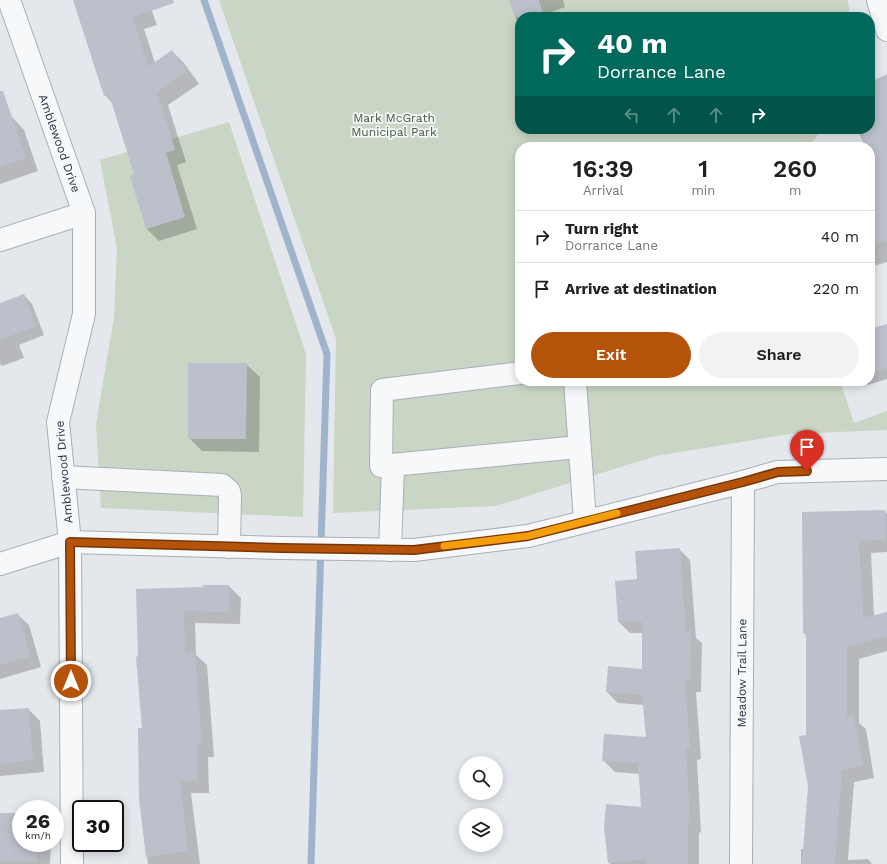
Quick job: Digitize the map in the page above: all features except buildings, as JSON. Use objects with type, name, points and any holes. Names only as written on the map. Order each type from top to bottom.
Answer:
[{"type":"street","name":"Amblewood Drive","points":[[9,0],[84,213],[84,314],[58,422],[70,542],[72,864]]},
{"type":"street","points":[[878,0],[887,30]]},
{"type":"street","points":[[0,240],[84,213]]},
{"type":"street","points":[[515,374],[382,390],[381,466],[579,447]]},
{"type":"street","points":[[575,386],[585,521]]},
{"type":"street","points":[[390,550],[393,465]]},
{"type":"street","points":[[0,564],[70,542],[350,550],[414,550],[528,536],[778,472],[887,469]]},
{"type":"street","points":[[63,477],[222,485],[229,491],[230,496],[229,547]]},
{"type":"street","name":"Meadow Trail Lane","points":[[741,864],[743,482]]},
{"type":"green space","name":"Mark McGrath Municipal Park","points":[[219,0],[848,0],[849,12],[515,12],[515,134],[818,134],[813,142],[515,142],[515,386],[842,386],[854,423],[887,411],[887,430],[790,434],[656,456],[496,506],[333,513],[336,339]]},
{"type":"green space","points":[[229,122],[306,354],[303,517],[101,508],[96,424],[114,317],[117,249],[100,160]]},
{"type":"waterway","points":[[204,0],[327,354],[311,864]]},
{"type":"slow traffic","points":[[444,546],[528,536],[617,513]]},
{"type":"route","points":[[71,681],[70,542],[341,550],[414,550],[528,536],[778,472],[807,471]]}]
